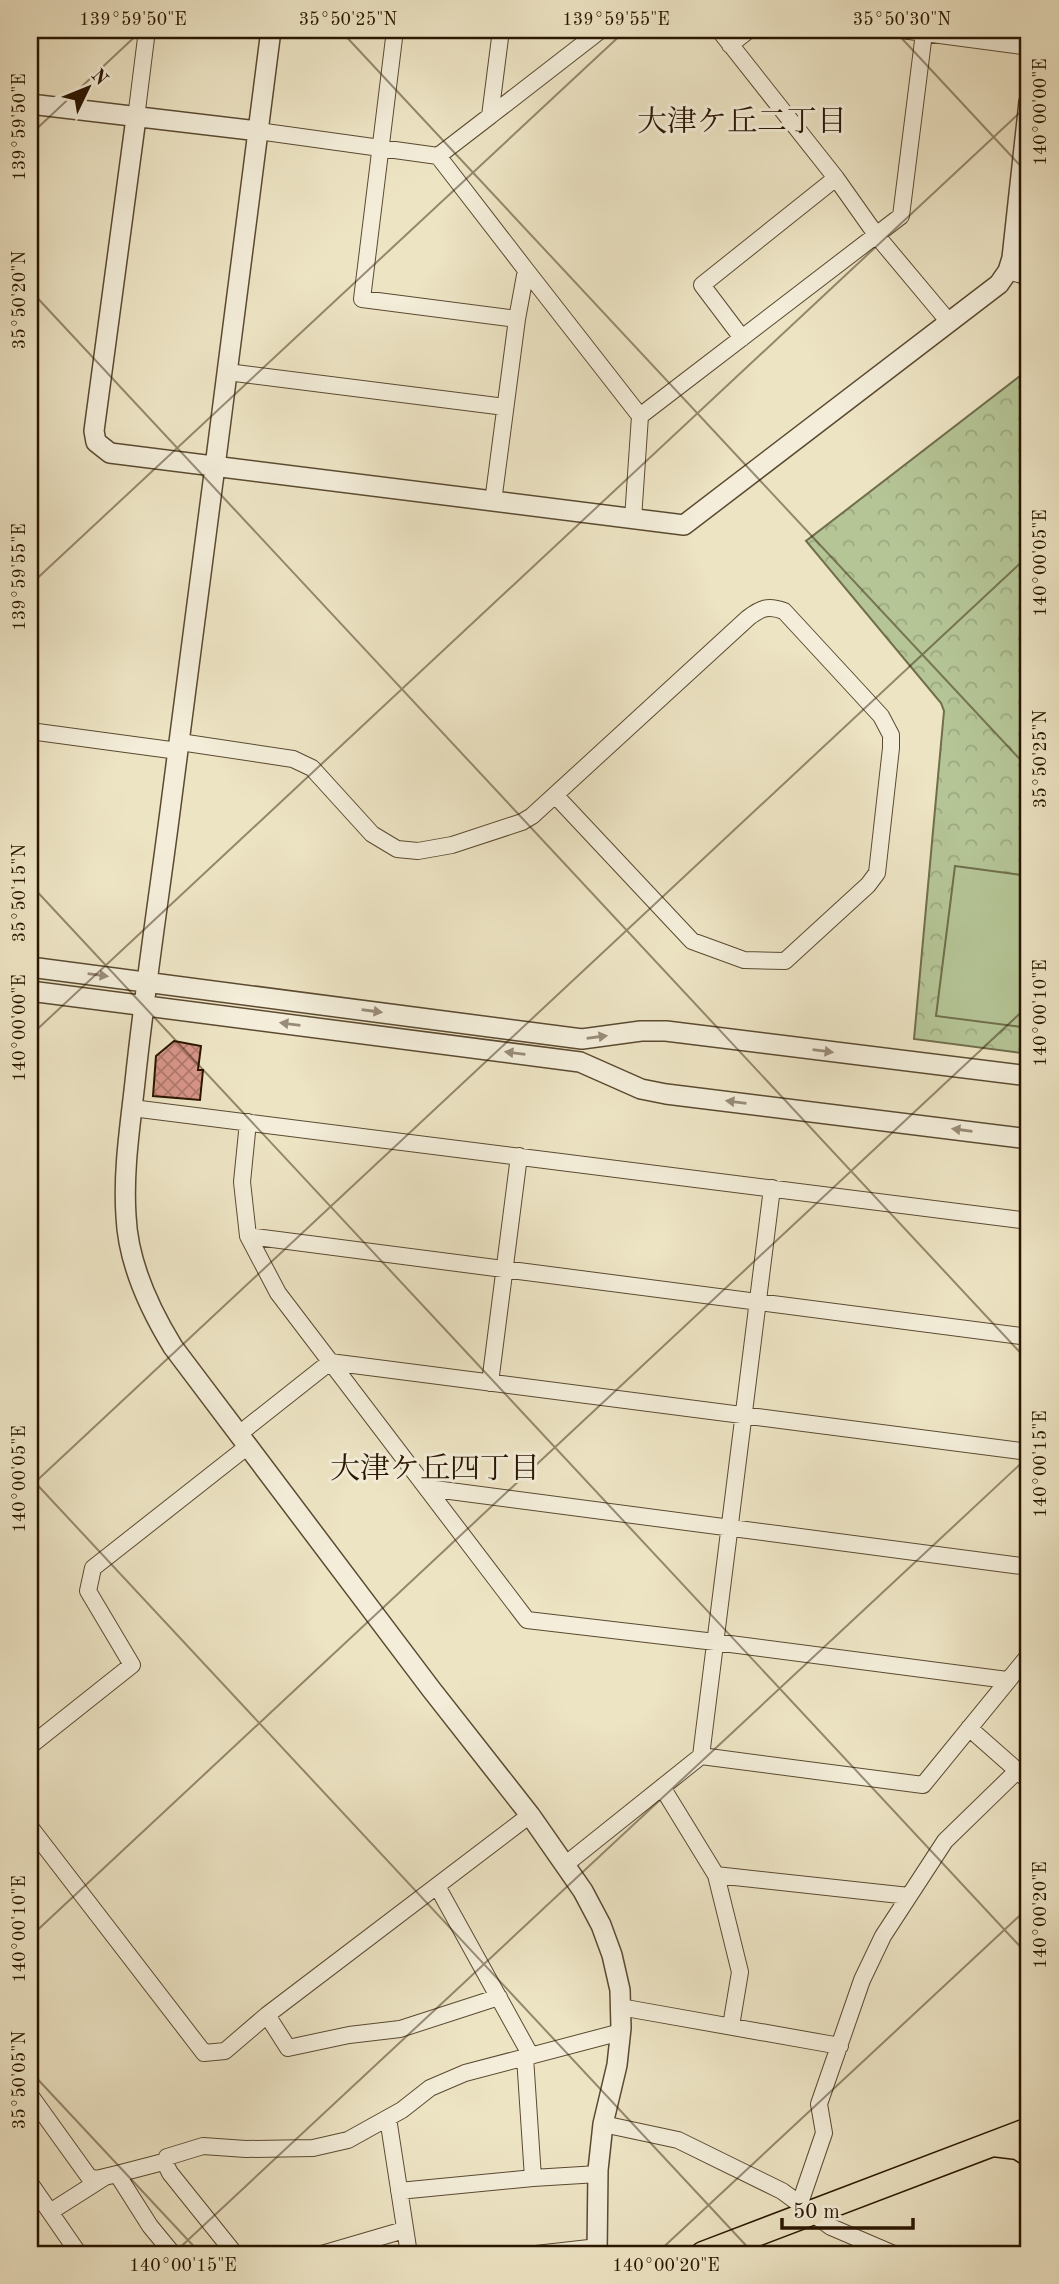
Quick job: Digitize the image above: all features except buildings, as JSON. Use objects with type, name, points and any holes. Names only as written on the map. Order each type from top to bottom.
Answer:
[{"type":"main road","points":[[703,2254],[806,2208],[1029,2130]]},
{"type":"main road","points":[[993,2144],[1018,2147],[1029,2154]]},
{"type":"street","points":[[147,30],[94,431],[96,442],[110,453],[684,525],[999,284],[1008,271],[1026,159],[1029,102]]},
{"type":"street","points":[[271,30],[143,1006],[125,1196],[130,1246],[152,1309],[168,1339],[431,1689],[530,1815],[566,1864],[601,1925],[612,1955],[620,1990],[621,2032],[617,2065],[603,2124],[598,2174],[598,2251],[536,2254]]},
{"type":"street","points":[[395,30],[362,299],[517,319]]},
{"type":"street","points":[[490,116],[500,30]]},
{"type":"street","points":[[438,156],[601,30]]},
{"type":"street","points":[[719,30],[836,178],[877,236],[949,322]]},
{"type":"street","points":[[730,45],[749,30]]},
{"type":"street","points":[[902,30],[1029,47]]},
{"type":"street","points":[[640,416],[901,216],[924,33]]},
{"type":"street","points":[[30,104],[438,156],[640,416],[633,519]]},
{"type":"street","points":[[743,338],[702,285],[836,178]]},
{"type":"street","points":[[493,502],[526,270]]},
{"type":"street","points":[[1008,271],[1029,277]]},
{"type":"street","points":[[227,372],[505,407]]},
{"type":"street","points":[[30,731],[293,759],[312,768],[383,843],[397,849],[418,850],[452,845],[522,822],[748,618],[760,609],[770,606],[784,611],[793,620],[881,716],[891,735],[877,873],[868,885],[786,961],[770,963],[744,960],[692,942],[555,795]]},
{"type":"street","points":[[30,967],[582,1039],[641,1031],[666,1031],[1029,1076]]},
{"type":"street","points":[[30,991],[580,1062],[641,1089],[666,1094],[1029,1139]]},
{"type":"street","points":[[132,1108],[1029,1221]]},
{"type":"street","points":[[248,1122],[242,1182],[248,1236],[278,1293],[527,1620],[1007,1680]]},
{"type":"street","points":[[490,1383],[519,1156]]},
{"type":"street","points":[[566,1864],[701,1756],[772,1188]]},
{"type":"street","points":[[248,1236],[1029,1337]]},
{"type":"street","points":[[30,1746],[132,1665],[88,1591],[93,1568],[330,1362],[1029,1452]]},
{"type":"street","points":[[427,1489],[1029,1567]]},
{"type":"street","points":[[701,1756],[923,1785],[1029,1655]]},
{"type":"street","points":[[806,2208],[824,2133],[819,2104],[862,1980],[883,1936],[946,1842],[1023,1776],[968,1728]]},
{"type":"street","points":[[662,1787],[716,1875],[740,1972],[731,2026]]},
{"type":"street","points":[[30,1827],[204,2053],[225,2051],[267,2015],[530,1815]]},
{"type":"street","points":[[716,1875],[909,1896]]},
{"type":"street","points":[[437,1886],[499,1997],[528,2057],[533,2178]]},
{"type":"street","points":[[267,2015],[288,2048],[349,2035],[400,2029],[499,1997]]},
{"type":"street","points":[[620,2007],[840,2046]]},
{"type":"street","points":[[235,2254],[170,2173],[167,2157],[203,2146],[246,2149],[313,2148],[348,2140],[388,2118],[430,2088],[465,2073],[621,2032]]},
{"type":"street","points":[[30,2095],[89,2177],[96,2179],[111,2176],[167,2161]]},
{"type":"street","points":[[388,2118],[409,2254]]},
{"type":"street","points":[[603,2124],[678,2140],[760,2179],[831,2227],[894,2254]]},
{"type":"street","points":[[399,2191],[598,2174]]},
{"type":"street","points":[[50,2212],[111,2176]]},
{"type":"street","points":[[111,2176],[173,2254]]},
{"type":"street","points":[[30,2183],[79,2254]]},
{"type":"street","points":[[321,2254],[404,2231]]},
{"type":"green space","points":[[1029,369],[1029,1054],[914,1039],[944,711],[941,703],[806,541]]},
{"type":"green space","points":[[955,866],[1029,876],[1029,1028],[936,1016]]},
{"type":"district","name":"大津ケ丘二丁目","points":[[742,123]]},
{"type":"district","name":"大津ケ丘四丁目","points":[[435,1470]]}]
